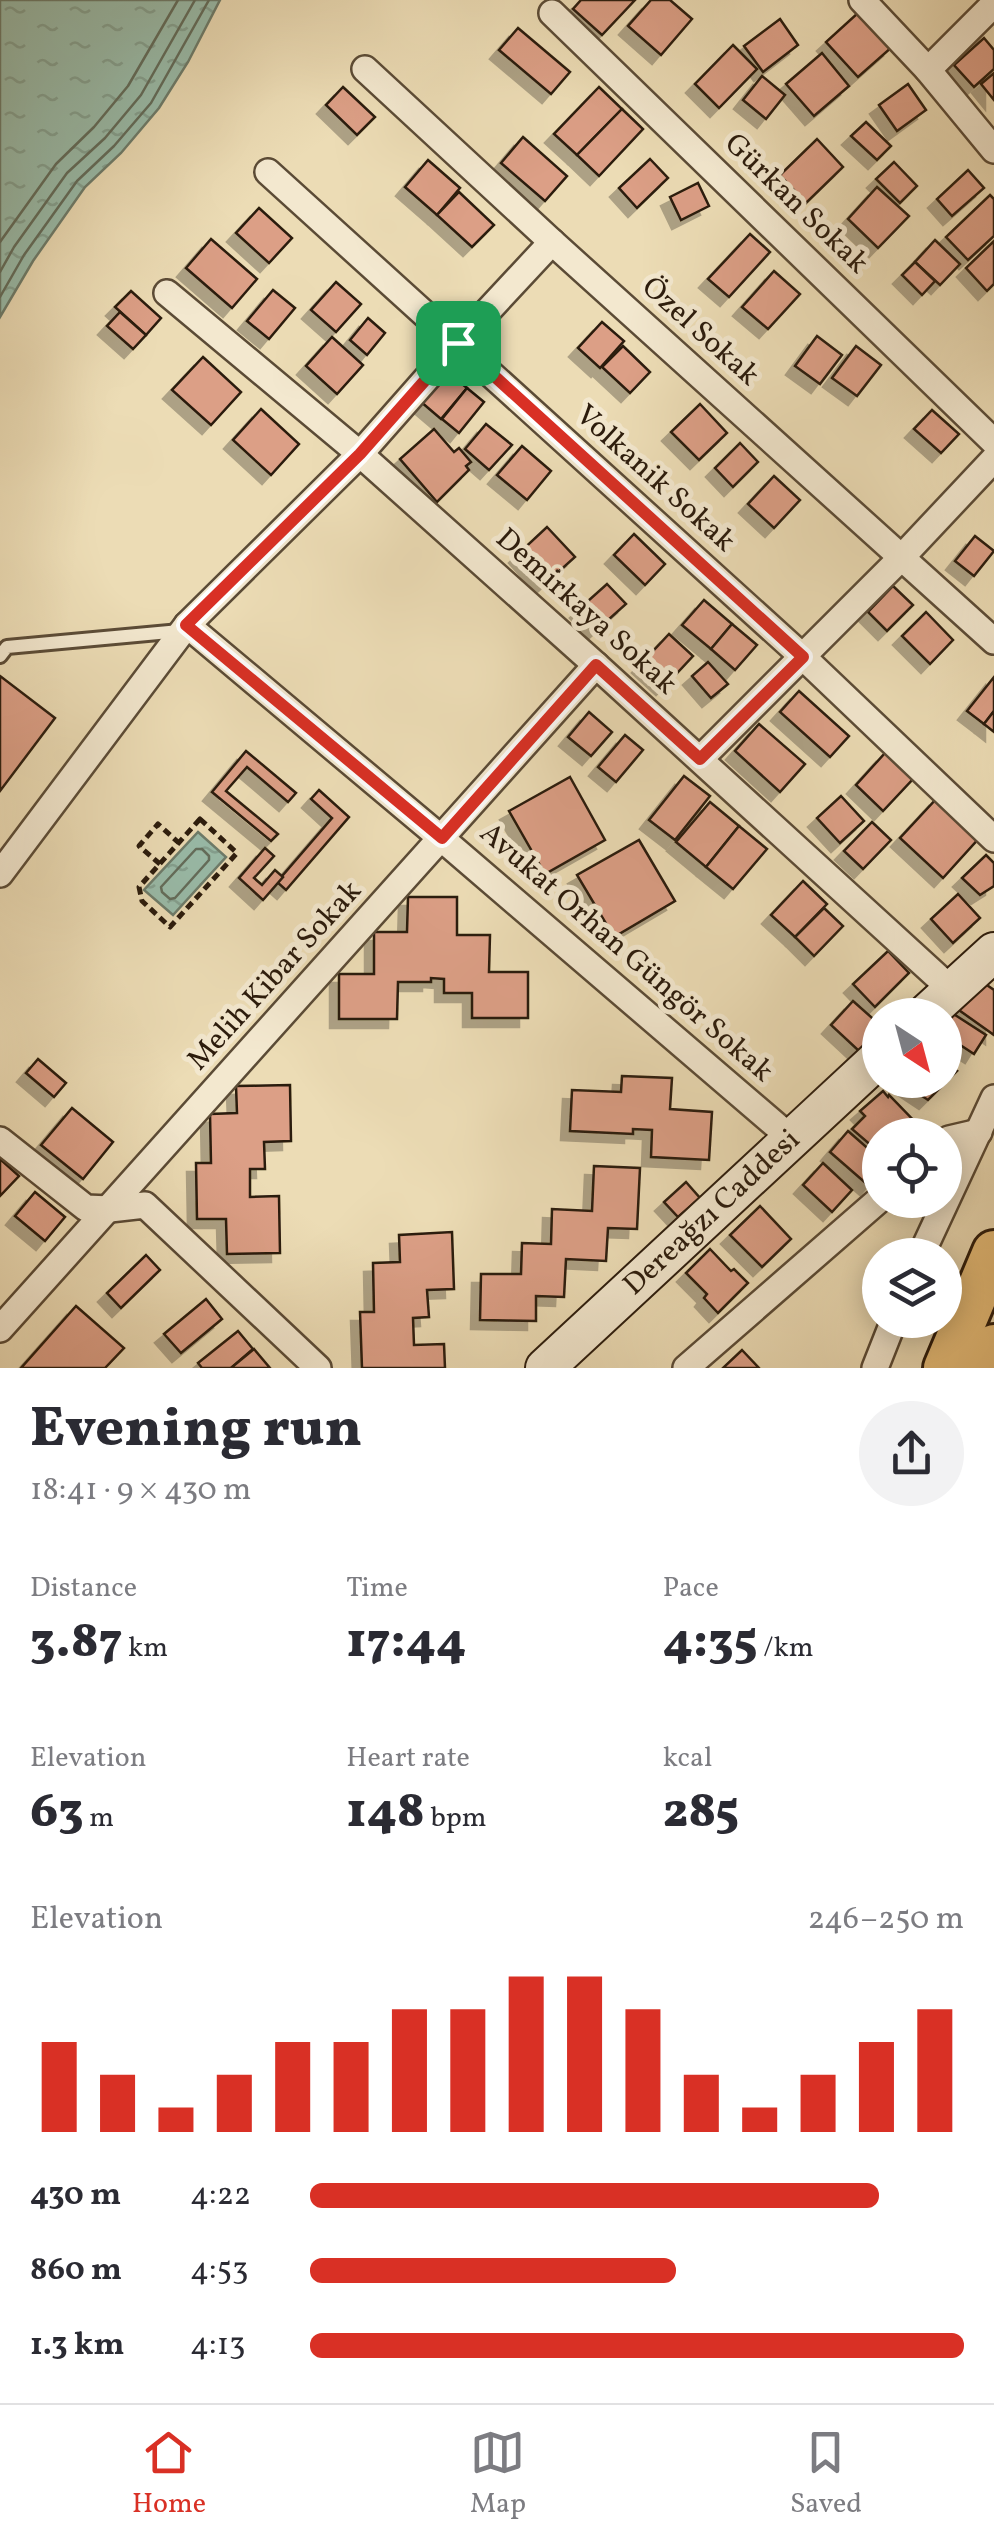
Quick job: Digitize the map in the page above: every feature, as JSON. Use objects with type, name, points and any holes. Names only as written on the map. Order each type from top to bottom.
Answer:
[{"type":"main road","points":[[945,1368],[994,1252]]},
{"type":"main road","points":[[985,1368],[994,1346]]},
{"type":"street","points":[[862,0],[928,70],[994,150]]},
{"type":"street","points":[[928,70],[994,4]]},
{"type":"street","name":"Gürkan Sokak","points":[[552,13],[994,442]]},
{"type":"street","name":"Özel Sokak","points":[[366,69],[994,641]]},
{"type":"street","name":"Volkanik Sokak","points":[[268,172],[803,657],[994,840]]},
{"type":"street","points":[[0,874],[184,628],[360,454],[552,242]]},
{"type":"street","name":"Demirkaya Sokak","points":[[167,293],[360,454],[700,759],[935,998]]},
{"type":"street","points":[[700,759],[901,558],[994,458]]},
{"type":"street","name":"Avukat Orhan Güngör Sokak","points":[[184,628],[442,838],[792,1138]]},
{"type":"street","name":"Melih Kibar Sokak","points":[[0,1329],[596,665]]},
{"type":"street","points":[[943,998],[994,952]]},
{"type":"street","name":"Dereağzı Caddesi","points":[[545,1368],[862,1074]]},
{"type":"street","points":[[929,1238],[994,1098]]},
{"type":"street","points":[[962,1136],[979,1132]]},
{"type":"street","points":[[0,1140],[86,1208],[145,1205],[318,1368]]},
{"type":"street","points":[[686,1368],[862,1215]]},
{"type":"street","points":[[874,1368],[886,1338]]},
{"type":"lane","points":[[0,656],[7,647],[184,628]]},
{"type":"path","points":[[200,819],[238,852],[170,928],[142,901],[139,887],[160,864],[200,819]]},
{"type":"path","points":[[160,864],[139,846],[158,824],[179,843]]},
{"type":"water","points":[[0,0],[220,0],[159,108],[121,153],[85,187],[33,261],[0,317]]},
{"type":"water","points":[[198,832],[226,857],[173,915],[144,890]]},
{"type":"building","points":[[581,0],[635,0],[602,35],[573,9]]},
{"type":"building","points":[[651,0],[670,0],[692,19],[661,55],[628,26]]},
{"type":"building","points":[[859,12],[892,47],[858,77],[826,42]]},
{"type":"building","points":[[780,19],[798,45],[763,72],[744,46]]},
{"type":"building","points":[[518,28],[570,72],[551,94],[499,50]]},
{"type":"building","points":[[984,38],[994,50],[994,69],[974,87],[954,65]]},
{"type":"building","points":[[733,45],[757,69],[719,108],[695,84]]},
{"type":"building","points":[[822,53],[849,86],[814,116],[786,84]]},
{"type":"building","points":[[994,73],[994,100],[981,84]]},
{"type":"building","points":[[762,76],[785,95],[766,119],[743,100]]},
{"type":"building","points":[[908,84],[926,110],[897,131],[879,105]]},
{"type":"building","points":[[343,87],[375,117],[357,135],[326,105]]},
{"type":"building","points":[[599,87],[622,109],[577,155],[554,134]]},
{"type":"building","points":[[622,109],[643,129],[599,176],[577,155]]},
{"type":"building","points":[[866,122],[891,146],[877,160],[851,136]]},
{"type":"building","points":[[523,137],[567,176],[545,201],[501,163]]},
{"type":"building","points":[[817,139],[843,167],[806,203],[780,175]]},
{"type":"building","points":[[650,159],[668,178],[637,208],[619,188]]},
{"type":"building","points":[[428,160],[460,188],[437,215],[405,187]]},
{"type":"building","points":[[894,162],[917,186],[900,203],[876,179]]},
{"type":"building","points":[[968,170],[984,188],[952,216],[937,199]]},
{"type":"building","points":[[698,183],[709,206],[681,220],[670,197]]},
{"type":"building","points":[[877,187],[909,216],[878,248],[848,219]]},
{"type":"building","points":[[459,192],[494,225],[472,247],[437,215]]},
{"type":"building","points":[[990,195],[994,199],[994,236],[968,260],[946,237]]},
{"type":"building","points":[[259,208],[292,238],[269,263],[236,233]]},
{"type":"building","points":[[750,234],[770,252],[729,297],[708,279]]},
{"type":"building","points":[[211,239],[257,279],[232,308],[186,268]]},
{"type":"building","points":[[935,240],[960,264],[940,285],[915,262]]},
{"type":"building","points":[[994,241],[994,284],[987,291],[966,268]]},
{"type":"building","points":[[915,262],[935,281],[922,295],[902,275]]},
{"type":"building","points":[[774,271],[800,294],[768,329],[742,307]]},
{"type":"building","points":[[336,282],[361,304],[336,332],[311,310]]},
{"type":"building","points":[[273,290],[295,308],[269,339],[247,321]]},
{"type":"building","points":[[131,291],[161,318],[146,335],[115,307]]},
{"type":"building","points":[[120,312],[146,335],[133,349],[107,326]]},
{"type":"building","points":[[368,318],[385,333],[367,355],[350,340]]},
{"type":"building","points":[[602,322],[624,341],[600,368],[578,348]]},
{"type":"building","points":[[817,336],[842,355],[820,384],[795,366]]},
{"type":"building","points":[[332,337],[363,365],[337,394],[306,366]]},
{"type":"building","points":[[623,346],[650,372],[630,393],[602,367]]},
{"type":"building","points":[[856,346],[881,365],[857,396],[832,378]]},
{"type":"building","points":[[203,357],[241,392],[211,425],[172,390]]},
{"type":"building","points":[[445,370],[467,388],[441,419],[420,401]]},
{"type":"building","points":[[467,388],[484,402],[459,433],[442,419]]},
{"type":"building","points":[[700,404],[727,433],[699,460],[671,432]]},
{"type":"building","points":[[261,409],[299,444],[271,475],[233,440]]},
{"type":"building","points":[[932,410],[959,434],[941,453],[914,429]]},
{"type":"building","points":[[486,424],[512,445],[489,470],[465,449]]},
{"type":"building","points":[[434,429],[454,452],[459,448],[471,462],[466,466],[469,470],[437,502],[400,459]]},
{"type":"building","points":[[740,443],[758,462],[733,487],[715,468]]},
{"type":"building","points":[[522,446],[551,471],[527,500],[497,475]]},
{"type":"building","points":[[774,476],[800,500],[774,528],[748,504]]},
{"type":"building","points":[[547,527],[575,557],[545,584],[518,554]]},
{"type":"building","points":[[634,534],[665,564],[645,585],[614,555]]},
{"type":"building","points":[[975,536],[994,551],[974,576],[955,561]]},
{"type":"building","points":[[607,584],[626,604],[598,629],[579,609]]},
{"type":"building","points":[[893,586],[913,605],[887,631],[868,612]]},
{"type":"building","points":[[704,600],[732,624],[711,649],[682,625]]},
{"type":"building","points":[[926,612],[953,640],[930,664],[902,636]]},
{"type":"building","points":[[732,624],[757,645],[735,670],[711,649]]},
{"type":"building","points":[[669,634],[693,656],[665,686],[641,664]]},
{"type":"building","points":[[708,662],[728,684],[711,698],[692,676]]},
{"type":"building","points":[[0,676],[55,718],[0,791]]},
{"type":"building","points":[[994,677],[994,711],[984,724],[967,711]]},
{"type":"building","points":[[799,691],[849,736],[830,757],[780,712]]},
{"type":"building","points":[[994,711],[994,732],[984,724]]},
{"type":"building","points":[[589,712],[612,732],[591,756],[568,737]]},
{"type":"building","points":[[759,724],[805,764],[780,792],[735,751]]},
{"type":"building","points":[[625,735],[643,750],[616,782],[598,767]]},
{"type":"building","points":[[246,751],[296,793],[288,802],[247,767],[226,791],[278,834],[271,841],[212,792]]},
{"type":"building","points":[[885,753],[913,779],[883,811],[856,785]]},
{"type":"building","points":[[684,776],[710,796],[675,840],[649,820]]},
{"type":"building","points":[[570,777],[605,840],[545,874],[509,811]]},
{"type":"building","points":[[319,790],[349,817],[286,890],[277,882],[332,818],[311,799]]},
{"type":"building","points":[[841,796],[864,821],[840,843],[817,818]]},
{"type":"building","points":[[938,797],[981,836],[943,878],[900,838]]},
{"type":"building","points":[[710,802],[739,826],[706,867],[676,842]]},
{"type":"building","points":[[872,822],[891,840],[863,869],[844,851]]},
{"type":"building","points":[[739,826],[767,849],[733,889],[706,867]]},
{"type":"building","points":[[639,840],[675,901],[614,937],[577,875]]},
{"type":"building","points":[[265,848],[274,856],[254,878],[262,885],[275,870],[283,877],[263,900],[239,878]]},
{"type":"building","points":[[986,855],[994,863],[994,886],[980,895],[962,878]]},
{"type":"building","points":[[803,881],[827,904],[795,937],[771,915]]},
{"type":"building","points":[[958,894],[980,918],[953,943],[931,919]]},
{"type":"building","points":[[408,897],[457,897],[457,935],[490,935],[489,972],[528,972],[528,1018],[472,1018],[472,993],[444,993],[444,979],[431,978],[431,982],[398,982],[397,1019],[339,1019],[339,974],[374,974],[374,932],[407,932]]},
{"type":"building","points":[[824,908],[843,926],[814,956],[795,937]]},
{"type":"building","points":[[888,951],[909,973],[884,998],[866,998],[853,984]]},
{"type":"building","points":[[981,981],[994,990],[994,1035],[962,1012],[962,1002]]},
{"type":"building","points":[[853,1001],[862,1009],[862,1048],[859,1051],[831,1025]]},
{"type":"building","points":[[962,1019],[986,1035],[974,1054],[962,1046]]},
{"type":"building","points":[[38,1059],[66,1083],[54,1097],[26,1073]]},
{"type":"building","points":[[622,1076],[672,1078],[670,1109],[712,1112],[709,1160],[651,1157],[652,1130],[633,1129],[633,1134],[570,1131],[572,1090],[621,1092]]},
{"type":"building","points":[[290,1085],[291,1141],[264,1142],[265,1169],[250,1169],[250,1197],[279,1196],[280,1253],[227,1254],[226,1219],[197,1219],[196,1163],[211,1163],[210,1114],[237,1113],[236,1086]]},
{"type":"building","points":[[875,1098],[892,1098],[911,1118],[863,1118],[860,1111]]},
{"type":"building","points":[[72,1108],[113,1142],[83,1179],[41,1145]]},
{"type":"building","points":[[862,1119],[862,1138],[852,1129]]},
{"type":"building","points":[[848,1131],[862,1143],[862,1180],[830,1152]]},
{"type":"building","points":[[0,1159],[19,1176],[0,1196]]},
{"type":"building","points":[[823,1163],[852,1190],[832,1212],[803,1185]]},
{"type":"building","points":[[594,1166],[640,1168],[637,1229],[608,1228],[606,1261],[566,1259],[564,1297],[536,1296],[536,1321],[480,1320],[481,1274],[521,1274],[522,1243],[551,1244],[552,1209],[592,1211]]},
{"type":"building","points":[[686,1182],[700,1198],[678,1217],[664,1202]]},
{"type":"building","points":[[35,1192],[65,1217],[45,1241],[15,1216]]},
{"type":"building","points":[[760,1206],[791,1239],[762,1267],[730,1235]]},
{"type":"building","points":[[452,1232],[454,1289],[427,1290],[429,1317],[413,1318],[414,1345],[444,1344],[445,1368],[362,1368],[360,1312],[374,1312],[373,1263],[400,1262],[399,1235]]},
{"type":"building","points":[[710,1249],[748,1283],[718,1313],[704,1298],[707,1294],[686,1273]]},
{"type":"building","points":[[146,1255],[160,1270],[121,1308],[107,1293]]},
{"type":"building","points":[[206,1299],[222,1319],[181,1353],[164,1334]]},
{"type":"building","points":[[76,1306],[124,1348],[105,1368],[21,1368]]},
{"type":"building","points":[[238,1331],[253,1349],[231,1368],[202,1368],[198,1363]]},
{"type":"building","points":[[254,1349],[270,1368],[231,1368]]},
{"type":"building","points":[[742,1350],[759,1368],[723,1368]]},
{"type":"route","points":[[458,343],[803,657],[700,759],[596,665],[442,838],[186,625],[360,454],[458,343]]}]
